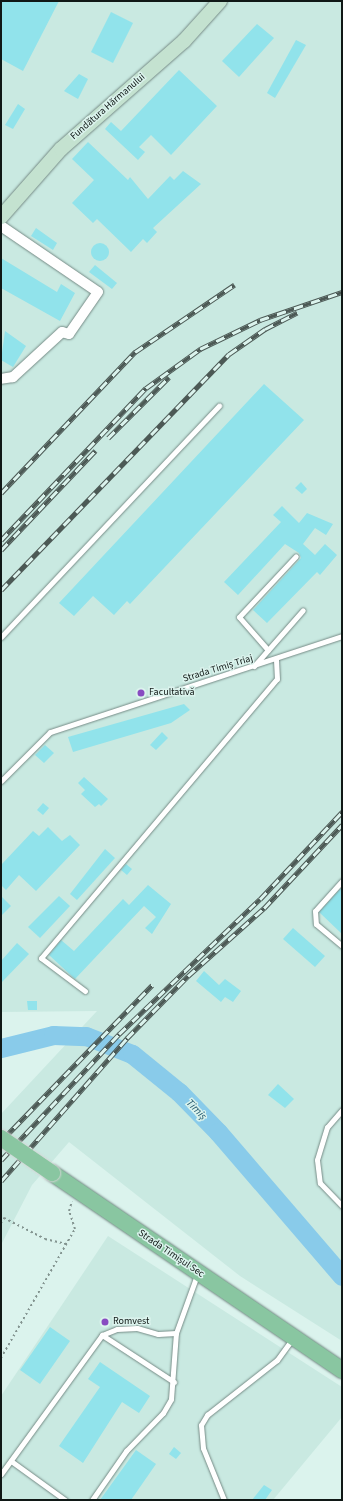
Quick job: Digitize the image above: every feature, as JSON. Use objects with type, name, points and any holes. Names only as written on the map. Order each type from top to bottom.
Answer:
[{"type":"main road","name":"Fundătura Hărmanului","points":[[1,217],[61,149],[184,41],[220,1]]},
{"type":"main road","name":"Strada Timișul Sec","points":[[1,1138],[342,1370]]},
{"type":"street","points":[[1,226],[98,292],[69,334],[62,332],[13,377],[1,379]]},
{"type":"lane","points":[[1,637],[219,406]]},
{"type":"lane","points":[[268,650],[239,617],[296,556]]},
{"type":"lane","points":[[254,667],[303,610]]},
{"type":"lane","name":"Strada Timiș Triaj","points":[[1,781],[50,732],[276,660],[342,636]]},
{"type":"lane","points":[[85,991],[41,958],[276,679],[276,660]]},
{"type":"lane","points":[[342,881],[315,911],[316,924],[342,946]]},
{"type":"lane","points":[[342,1110],[327,1127],[317,1160],[320,1183],[342,1206]]},
{"type":"lane","points":[[92,1500],[126,1451],[163,1413],[172,1399],[176,1333],[198,1272]]},
{"type":"lane","points":[[1,1474],[102,1335],[117,1329],[137,1328],[158,1334],[176,1333]]},
{"type":"lane","points":[[102,1335],[174,1382]]},
{"type":"lane","points":[[224,1500],[203,1448],[201,1424],[207,1415],[277,1360],[294,1337]]},
{"type":"lane","points":[[11,1461],[65,1500]]},
{"type":"path","points":[[1,1358],[75,1229],[69,1211],[75,1188]]},
{"type":"path","points":[[1,1223],[4,1218],[45,1239],[66,1244]]},
{"type":"shaded area","points":[[1,1],[342,1],[342,1341],[240,1276],[69,1142],[32,1185],[1,1245],[1,1114],[97,1011],[1,1012]]},
{"type":"shaded area","points":[[108,1236],[342,1387],[342,1417],[273,1500],[1,1500],[1,1396]]},
{"type":"building","points":[[1,1],[59,1],[23,71],[1,59]]},
{"type":"building","points":[[111,12],[133,23],[113,63],[91,52]]},
{"type":"building","points":[[257,24],[274,38],[239,77],[222,61]]},
{"type":"building","points":[[296,40],[306,45],[275,98],[267,93]]},
{"type":"building","points":[[179,70],[217,106],[171,155],[151,135],[139,147],[145,152],[138,160],[105,129],[111,122],[121,131]]},
{"type":"building","points":[[79,74],[88,79],[78,99],[64,91]]},
{"type":"building","points":[[18,104],[25,109],[13,129],[5,125]]},
{"type":"building","points":[[88,142],[128,180],[130,177],[148,199],[170,176],[174,180],[183,171],[201,184],[153,228],[157,232],[147,243],[143,239],[131,252],[97,219],[93,223],[72,203],[94,180],[72,159]]},
{"type":"building","points":[[36,228],[57,243],[53,250],[31,236]]},
{"type":"building","points":[[100,243],[106,246],[109,252],[106,258],[100,261],[94,258],[91,252],[94,246]]},
{"type":"building","points":[[1,258],[57,292],[61,284],[75,293],[60,321],[1,288]]},
{"type":"building","points":[[95,265],[117,283],[112,289],[89,272]]},
{"type":"building","points":[[5,331],[26,346],[13,367],[1,360]]},
{"type":"building","points":[[264,384],[304,420],[130,604],[127,601],[114,615],[93,596],[74,616],[59,603]]},
{"type":"building","points":[[301,482],[307,489],[302,494],[295,488]]},
{"type":"building","points":[[282,506],[299,523],[307,513],[333,524],[326,535],[315,528],[303,544],[315,555],[325,544],[337,555],[320,575],[317,572],[267,623],[253,610],[301,558],[299,553],[285,544],[238,595],[224,582],[281,522],[273,515]]},
{"type":"building","points":[[184,704],[190,710],[171,723],[73,752],[68,737]]},
{"type":"building","points":[[162,732],[168,738],[156,750],[150,745]]},
{"type":"building","points":[[45,745],[54,753],[44,763],[35,755]]},
{"type":"building","points":[[84,777],[108,799],[101,806],[99,804],[95,807],[81,794],[85,790],[78,783]]},
{"type":"building","points":[[43,803],[49,808],[43,815],[37,810]]},
{"type":"building","points":[[48,827],[62,841],[70,835],[80,845],[36,891],[19,875],[6,890],[1,885],[1,865],[33,831],[39,836]]},
{"type":"building","points":[[105,849],[115,858],[77,900],[70,894]]},
{"type":"building","points":[[126,864],[132,869],[127,875],[121,870]]},
{"type":"building","points":[[148,885],[171,904],[152,934],[145,928],[156,917],[144,906],[75,979],[49,955],[61,940],[74,951],[123,899],[129,905]]},
{"type":"building","points":[[342,887],[342,934],[319,912]]},
{"type":"building","points":[[1,896],[11,906],[1,916]]},
{"type":"building","points":[[59,896],[70,906],[40,938],[28,927]]},
{"type":"building","points":[[293,928],[325,956],[315,967],[283,939]]},
{"type":"building","points":[[17,943],[29,954],[1,983],[1,961]]},
{"type":"building","points":[[204,971],[219,985],[225,979],[241,991],[233,1002],[225,997],[221,1002],[196,981]]},
{"type":"building","points":[[27,1001],[37,1001],[37,1010],[28,1010]]},
{"type":"building","points":[[278,1084],[294,1099],[285,1108],[268,1095]]},
{"type":"building","points":[[50,1327],[70,1341],[40,1384],[20,1370]]},
{"type":"building","points":[[100,1362],[150,1396],[139,1413],[122,1402],[83,1463],[59,1446],[100,1387],[88,1379]]},
{"type":"building","points":[[174,1447],[181,1453],[176,1459],[169,1454]]},
{"type":"building","points":[[136,1450],[156,1464],[131,1500],[100,1500]]},
{"type":"building","points":[[264,1485],[272,1490],[265,1500],[252,1500]]},
{"type":"waterway","name":"Timiș","points":[[1,1048],[53,1035],[86,1036],[132,1054],[179,1092],[218,1132],[342,1276]]},
{"type":"railway","points":[[1,493],[135,352],[234,285]]},
{"type":"railway","points":[[1,540],[146,388],[200,349],[260,320],[342,292]]},
{"type":"railway","points":[[1,590],[229,354],[265,329],[297,313]]},
{"type":"railway","points":[[108,438],[169,377]]},
{"type":"railway","points":[[1,550],[95,451]]},
{"type":"railway","points":[[1,1160],[119,1034],[260,899],[342,812]]},
{"type":"railway","points":[[1,1181],[127,1038],[188,976],[264,908],[342,825]]},
{"type":"railway","points":[[1,1141],[152,985]]},
{"type":"place","name":"Facultativă","points":[[141,693]]},
{"type":"place","name":"Romvest","points":[[105,1322]]}]
